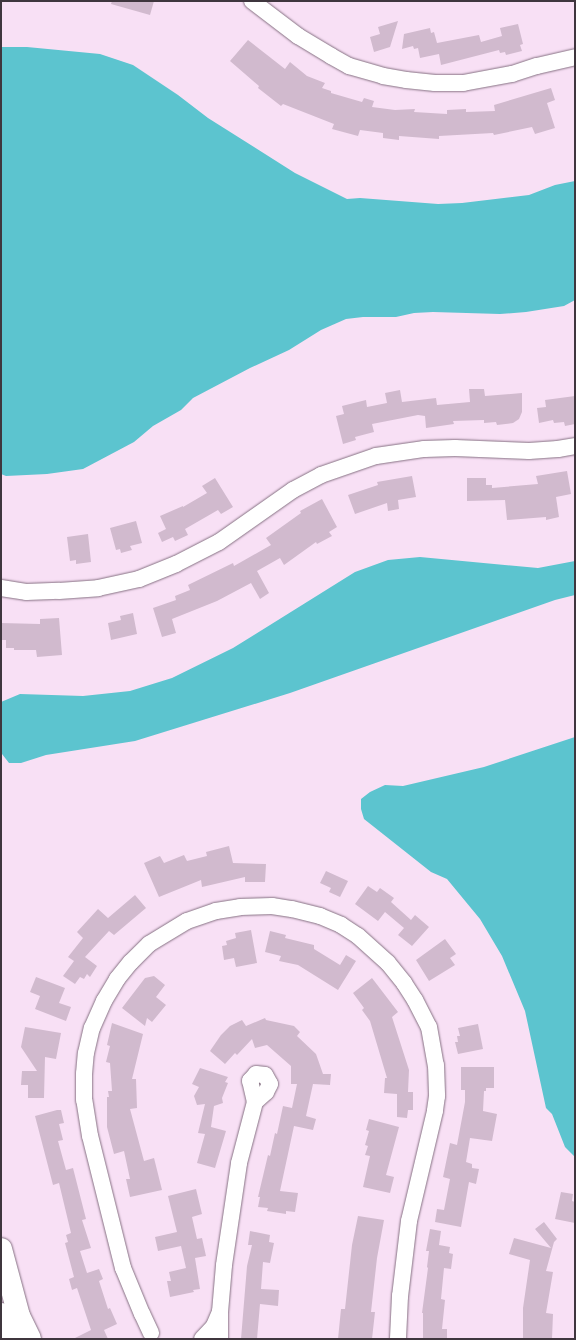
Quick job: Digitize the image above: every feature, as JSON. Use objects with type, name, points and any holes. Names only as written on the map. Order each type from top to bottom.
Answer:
[{"type":"street","points":[[252,1],[316,49],[349,66],[398,79],[435,83],[463,82],[512,74],[575,57]]},
{"type":"street","points":[[1,588],[26,592],[59,591],[98,588],[139,579],[176,564],[218,542],[293,490],[321,475],[376,456],[424,449],[455,448],[529,451],[575,446]]},
{"type":"street","points":[[156,1337],[139,1308],[123,1268],[90,1136],[84,1100],[84,1074],[86,1053],[92,1028],[104,1001],[117,979],[149,944],[187,921],[216,912],[240,907],[272,906],[320,916],[341,925],[358,936],[388,963],[404,983],[429,1027],[436,1065],[437,1096],[435,1111],[409,1221],[400,1296],[398,1339]]},
{"type":"street","points":[[220,1339],[220,1312],[224,1265],[239,1163],[255,1102]]},
{"type":"street","points":[[1,1249],[19,1316],[30,1339]]},
{"type":"street","points":[[191,1339],[203,1339],[214,1326],[220,1312]]},
{"type":"street","points":[[1,1314],[10,1339]]},
{"type":"water","points":[[1,47],[27,47],[100,54],[133,65],[178,95],[208,118],[295,173],[347,199],[360,198],[438,204],[462,203],[529,195],[555,185],[575,181],[575,300],[564,306],[526,312],[500,314],[433,312],[414,313],[396,317],[363,317],[346,319],[321,330],[289,350],[250,368],[193,398],[181,410],[153,426],[134,442],[83,469],[47,474],[6,476],[1,474]]},
{"type":"water","points":[[420,557],[538,568],[575,561],[575,595],[555,600],[290,693],[135,741],[46,755],[21,763],[9,763],[2,754],[1,702],[20,694],[83,696],[130,691],[172,678],[233,648],[355,572],[388,560]]},
{"type":"water","points":[[575,737],[575,1157],[565,1147],[552,1114],[546,1108],[525,1011],[502,956],[480,919],[447,879],[431,872],[364,819],[361,809],[361,799],[370,792],[385,785],[403,786],[484,767]]},
{"type":"building","points":[[112,1],[154,1],[150,15],[111,4]]},
{"type":"building","points":[[398,21],[390,47],[374,52],[370,37],[380,34],[378,27]]},
{"type":"building","points":[[518,24],[523,44],[520,45],[522,51],[506,55],[505,52],[500,53],[499,50],[441,65],[439,54],[420,58],[418,48],[414,49],[413,46],[402,49],[404,34],[430,28],[431,33],[434,32],[437,43],[479,35],[481,42],[502,36],[500,28]]},
{"type":"building","points":[[248,40],[285,69],[290,62],[307,76],[325,83],[322,88],[331,91],[331,93],[362,102],[364,98],[374,101],[372,107],[395,110],[415,109],[414,112],[447,114],[447,110],[466,109],[466,112],[495,111],[494,105],[551,88],[555,100],[547,103],[555,128],[535,134],[532,127],[494,135],[493,133],[439,136],[439,139],[399,136],[399,140],[383,138],[383,133],[360,130],[358,136],[332,129],[334,124],[283,104],[281,106],[258,88],[259,86],[230,61]]},
{"type":"building","points":[[469,389],[484,389],[485,396],[522,393],[522,412],[519,419],[513,423],[497,425],[496,422],[484,423],[484,420],[453,421],[454,424],[426,428],[425,416],[418,415],[372,424],[374,432],[355,437],[356,440],[343,444],[336,416],[344,414],[342,406],[366,400],[367,407],[387,403],[385,393],[400,390],[402,402],[436,398],[437,405],[470,402]]},
{"type":"building","points":[[575,396],[575,424],[565,426],[564,422],[554,423],[553,420],[539,423],[537,408],[546,407],[545,400]]},
{"type":"building","points":[[567,471],[571,494],[556,497],[559,517],[546,520],[546,517],[507,520],[505,500],[467,501],[467,478],[486,478],[486,485],[492,485],[492,488],[538,484],[536,476]]},
{"type":"building","points":[[412,476],[416,497],[398,500],[399,509],[388,511],[387,503],[355,514],[348,495],[378,485],[377,482]]},
{"type":"building","points":[[215,478],[233,507],[221,514],[218,510],[185,529],[188,535],[175,541],[173,537],[162,542],[158,533],[166,529],[160,516],[183,507],[207,493],[202,486]]},
{"type":"building","points":[[322,499],[337,527],[329,532],[332,536],[317,544],[316,542],[284,565],[280,558],[257,571],[269,593],[260,599],[251,583],[217,601],[172,619],[176,633],[162,637],[153,608],[176,600],[175,596],[190,590],[188,585],[233,563],[234,566],[271,545],[266,538],[301,513],[300,511]]},
{"type":"building","points":[[136,521],[142,543],[130,546],[132,550],[121,553],[120,549],[116,550],[110,528]]},
{"type":"building","points":[[88,534],[91,562],[76,564],[76,560],[70,561],[67,537]]},
{"type":"building","points":[[133,613],[137,634],[111,640],[108,623],[121,620],[120,616]]},
{"type":"building","points":[[59,618],[62,655],[37,657],[36,650],[14,650],[14,648],[6,648],[6,640],[1,640],[1,623],[40,624],[40,619]]},
{"type":"building","points":[[229,846],[233,863],[266,864],[265,882],[245,882],[245,877],[202,887],[201,880],[159,897],[144,863],[160,856],[164,863],[184,855],[187,861],[207,856],[206,852]]},
{"type":"building","points":[[326,871],[348,881],[340,897],[329,892],[331,888],[320,883]]},
{"type":"building","points":[[368,886],[377,892],[380,888],[394,898],[391,902],[411,920],[415,915],[429,927],[412,946],[398,935],[404,928],[385,912],[378,921],[355,904]]},
{"type":"building","points":[[135,895],[146,908],[114,935],[109,931],[85,957],[97,966],[90,977],[87,974],[84,979],[80,977],[75,984],[63,976],[74,961],[68,957],[83,938],[77,932],[98,909],[108,918]]},
{"type":"building","points":[[251,930],[257,963],[236,967],[234,958],[224,960],[222,946],[227,945],[226,941],[236,938],[235,933]]},
{"type":"building","points":[[270,931],[286,935],[285,938],[314,945],[314,949],[340,965],[346,955],[356,961],[338,990],[298,965],[279,961],[281,956],[265,952]]},
{"type":"building","points":[[445,939],[456,954],[450,958],[455,965],[429,981],[416,960]]},
{"type":"building","points":[[154,976],[165,985],[156,997],[166,1005],[152,1022],[147,1018],[145,1026],[122,1008],[145,978]]},
{"type":"building","points":[[36,977],[65,988],[59,1003],[71,1007],[66,1021],[35,1009],[40,996],[30,992]]},
{"type":"building","points":[[372,978],[398,1012],[392,1017],[409,1070],[408,1092],[413,1092],[413,1110],[408,1110],[407,1118],[397,1117],[397,1094],[384,1093],[385,1078],[387,1078],[370,1021],[362,1010],[364,1008],[353,993]]},
{"type":"building","points":[[265,1018],[266,1020],[294,1026],[300,1032],[297,1036],[316,1054],[323,1074],[331,1074],[330,1085],[313,1084],[306,1116],[316,1119],[313,1130],[294,1126],[280,1191],[298,1193],[295,1212],[286,1211],[286,1214],[267,1211],[268,1208],[258,1207],[260,1197],[258,1197],[268,1155],[270,1156],[275,1133],[277,1134],[283,1106],[292,1108],[297,1084],[291,1084],[291,1066],[267,1045],[255,1048],[252,1039],[237,1055],[235,1053],[225,1064],[210,1051],[221,1035],[230,1026],[242,1020],[246,1026]]},
{"type":"building","points":[[112,1023],[143,1034],[132,1079],[136,1079],[137,1108],[130,1109],[144,1161],[154,1158],[162,1190],[130,1197],[126,1179],[130,1179],[124,1151],[114,1154],[107,1127],[107,1097],[109,1097],[108,1091],[112,1091],[110,1063],[106,1062],[110,1046],[107,1045]]},
{"type":"building","points":[[478,1024],[483,1049],[458,1054],[455,1042],[458,1042],[457,1036],[460,1036],[458,1028]]},
{"type":"building","points":[[25,1027],[61,1033],[56,1059],[45,1057],[44,1098],[28,1098],[28,1085],[21,1085],[22,1071],[37,1071],[21,1047]]},
{"type":"building","points":[[461,1067],[494,1067],[494,1088],[486,1088],[486,1091],[484,1091],[483,1111],[497,1114],[492,1141],[470,1138],[466,1162],[472,1164],[472,1168],[479,1169],[476,1184],[469,1182],[461,1227],[435,1222],[437,1209],[444,1210],[450,1179],[443,1177],[450,1143],[457,1145],[465,1102],[465,1090],[461,1090]]},
{"type":"building","points":[[200,1068],[228,1077],[225,1082],[228,1083],[222,1098],[223,1103],[214,1106],[211,1127],[226,1131],[215,1168],[197,1163],[205,1134],[198,1133],[205,1104],[197,1105],[194,1096],[199,1087],[192,1084]]},
{"type":"building","points":[[61,1110],[64,1123],[59,1124],[63,1140],[58,1141],[66,1170],[73,1168],[86,1219],[82,1220],[91,1248],[80,1251],[87,1273],[99,1269],[103,1279],[99,1281],[108,1309],[110,1308],[117,1324],[104,1330],[108,1339],[73,1339],[91,1330],[77,1288],[72,1290],[69,1279],[74,1277],[65,1243],[68,1242],[66,1235],[71,1233],[59,1183],[53,1185],[35,1116]]},
{"type":"building","points":[[369,1119],[399,1127],[386,1175],[394,1177],[390,1193],[363,1187],[370,1156],[365,1155],[368,1146],[365,1145],[369,1131],[366,1130]]},
{"type":"building","points":[[196,1189],[202,1214],[192,1217],[197,1239],[202,1238],[206,1256],[195,1258],[200,1289],[193,1290],[194,1292],[170,1297],[167,1281],[171,1281],[169,1272],[186,1268],[181,1246],[158,1251],[155,1237],[177,1232],[168,1196]]},
{"type":"building","points":[[561,1192],[573,1194],[572,1201],[575,1202],[575,1223],[555,1219]]},
{"type":"building","points":[[358,1216],[384,1220],[377,1258],[371,1312],[375,1312],[372,1339],[338,1339],[341,1309],[345,1309],[352,1245]]},
{"type":"building","points":[[544,1222],[557,1239],[554,1242],[546,1271],[553,1272],[546,1313],[553,1314],[552,1339],[523,1339],[523,1308],[530,1260],[509,1254],[514,1238],[551,1248],[535,1229]]},
{"type":"building","points":[[430,1229],[441,1231],[439,1245],[450,1247],[449,1253],[453,1254],[451,1269],[444,1268],[441,1299],[445,1300],[442,1329],[447,1329],[447,1339],[423,1339],[422,1313],[428,1268],[429,1251],[426,1251]]},
{"type":"building","points":[[250,1231],[270,1235],[269,1242],[274,1243],[270,1263],[263,1262],[261,1289],[279,1290],[278,1306],[260,1304],[257,1339],[241,1339],[247,1266],[252,1245],[248,1245]]}]
